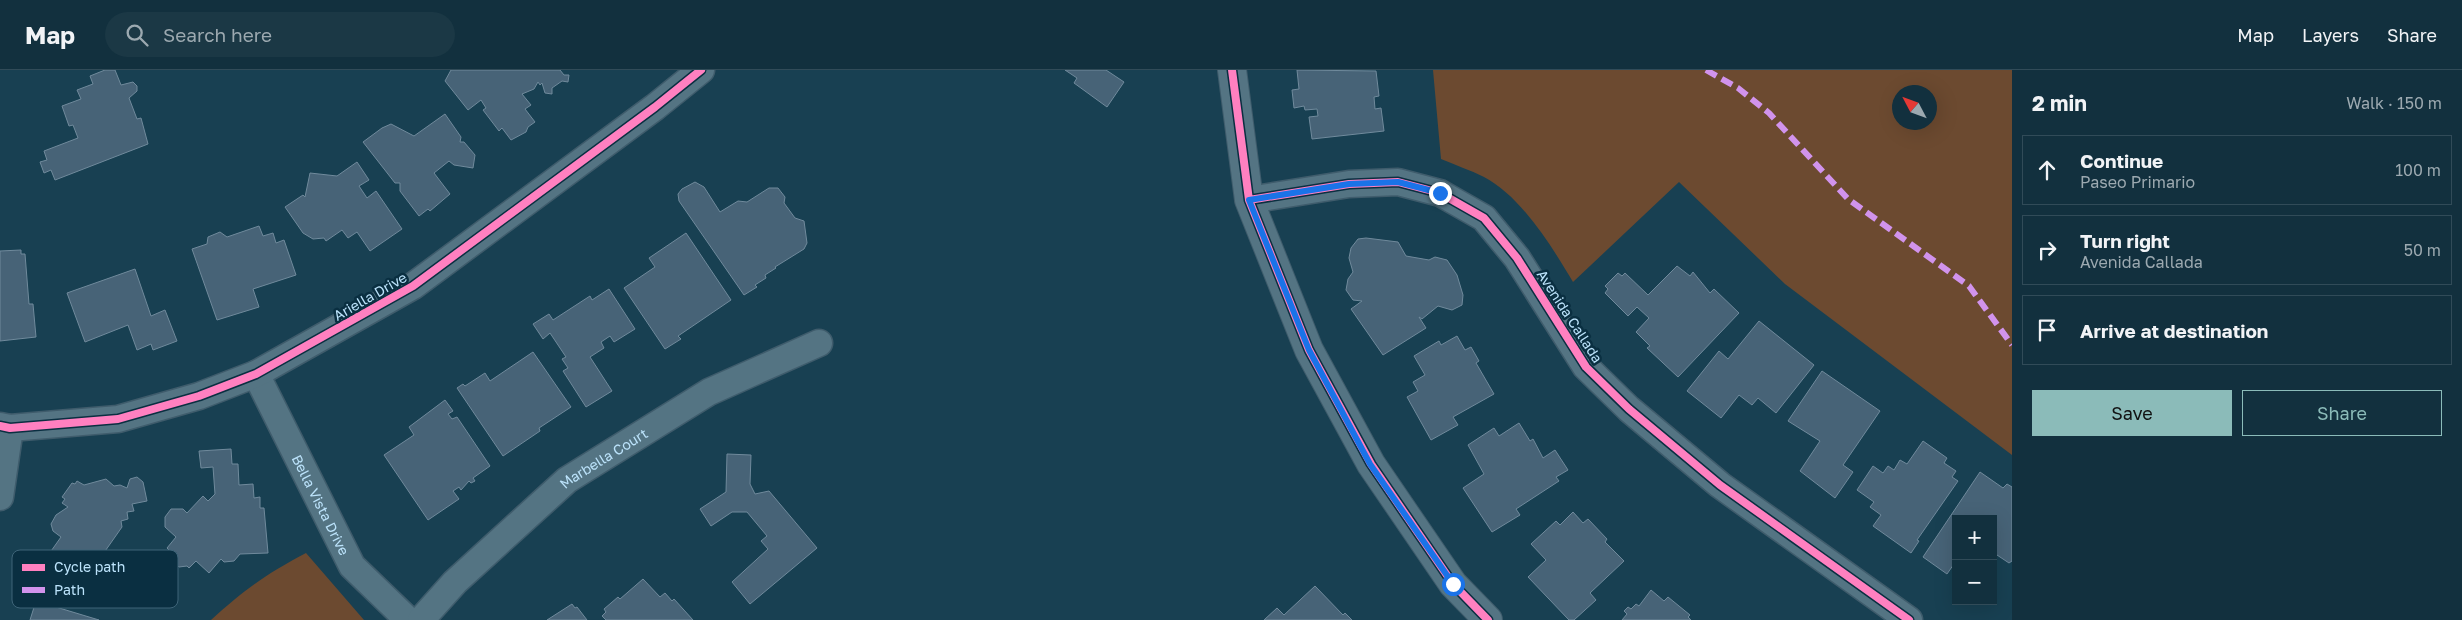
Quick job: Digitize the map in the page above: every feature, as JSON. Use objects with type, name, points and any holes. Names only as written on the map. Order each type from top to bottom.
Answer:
[{"type":"street","name":"Ariella Drive","points":[[5,427],[118,419],[199,396],[256,374],[413,286],[655,107],[701,70]]},
{"type":"street","points":[[1232,70],[1249,200],[1309,350],[1370,464],[1453,584],[1488,620]]},
{"type":"street","name":"Avenida Callada","points":[[1249,200],[1349,184],[1398,182],[1440,193],[1484,218],[1517,258],[1586,367],[1629,409],[1720,485],[1909,620]]},
{"type":"street","name":"Marbella Court","points":[[421,620],[455,582],[567,480],[708,392],[819,343]]},
{"type":"street","name":"Bella Vista Drive","points":[[256,374],[352,566],[408,620]]},
{"type":"street","points":[[0,497],[5,427]]},
{"type":"shaded area","points":[[1433,70],[2012,70],[2012,455],[1785,284],[1679,182],[1573,282],[1546,239],[1511,197],[1484,177],[1441,159]]},
{"type":"shaded area","points":[[306,553],[364,620],[211,620],[256,583]]},
{"type":"building","points":[[105,70],[115,70],[121,85],[133,82],[137,86],[137,91],[129,98],[137,119],[141,118],[148,144],[55,180],[51,170],[44,173],[40,162],[47,160],[44,151],[78,138],[73,125],[69,126],[62,106],[81,99],[77,90],[93,84],[90,76]]},
{"type":"building","points":[[451,70],[560,70],[564,75],[569,75],[568,82],[562,81],[552,88],[552,94],[545,93],[542,83],[540,85],[538,82],[534,89],[522,94],[531,105],[525,109],[535,122],[528,127],[526,132],[511,140],[502,128],[499,131],[483,110],[486,108],[481,100],[468,110],[445,81]]},
{"type":"building","points":[[1065,70],[1106,70],[1124,82],[1107,107],[1074,83],[1077,78]]},
{"type":"building","points":[[1297,70],[1376,71],[1379,96],[1374,97],[1375,109],[1381,108],[1384,131],[1312,139],[1309,117],[1318,116],[1317,109],[1305,110],[1304,106],[1294,108],[1292,90],[1299,89]]},
{"type":"building","points":[[445,114],[461,137],[460,142],[464,142],[475,155],[473,168],[454,165],[449,161],[434,173],[450,194],[430,211],[428,209],[419,216],[400,191],[400,183],[395,183],[363,142],[382,128],[391,124],[414,136]]},
{"type":"building","points":[[357,162],[369,180],[359,186],[367,198],[376,191],[402,229],[370,251],[357,232],[348,238],[342,230],[326,241],[324,238],[313,239],[303,233],[285,207],[303,195],[305,197],[310,173],[337,176]]},
{"type":"building","points":[[695,182],[704,187],[720,212],[738,201],[747,202],[769,188],[778,188],[785,197],[784,203],[795,218],[804,221],[807,243],[804,249],[775,267],[765,275],[766,278],[755,285],[757,287],[744,295],[679,201],[678,194],[682,189]]},
{"type":"building","points":[[259,226],[263,236],[273,233],[276,243],[284,240],[296,275],[253,289],[259,307],[217,320],[192,249],[207,244],[208,237],[220,232],[227,237]]},
{"type":"building","points":[[686,233],[731,300],[678,336],[681,339],[665,349],[624,288],[655,267],[649,258]]},
{"type":"building","points":[[1366,238],[1398,242],[1406,256],[1429,260],[1435,257],[1447,260],[1457,275],[1463,295],[1462,305],[1452,310],[1438,306],[1422,319],[1419,317],[1426,328],[1383,355],[1351,309],[1362,301],[1353,300],[1346,290],[1348,279],[1353,272],[1349,258],[1351,248],[1358,239]]},
{"type":"building","points":[[21,250],[21,254],[25,254],[29,304],[33,304],[36,337],[0,341],[0,251]]},
{"type":"building","points":[[1677,266],[1690,276],[1693,272],[1710,293],[1714,289],[1739,313],[1678,377],[1647,348],[1650,346],[1636,332],[1649,318],[1637,307],[1628,316],[1605,293],[1608,289],[1605,286],[1618,273],[1622,276],[1625,273],[1648,295]]},
{"type":"building","points":[[135,269],[151,316],[165,310],[177,341],[153,350],[151,344],[137,350],[128,325],[85,342],[67,293]]},
{"type":"building","points":[[609,289],[635,329],[614,342],[610,336],[601,342],[604,348],[590,357],[612,391],[586,407],[563,371],[568,368],[562,359],[566,357],[550,333],[543,339],[533,324],[549,314],[553,320],[590,296],[592,300]]},
{"type":"building","points":[[1759,321],[1814,365],[1776,413],[1758,398],[1752,405],[1739,395],[1721,418],[1687,391],[1719,351],[1728,359]]},
{"type":"building","points":[[1457,336],[1465,350],[1471,347],[1479,361],[1476,363],[1494,394],[1453,417],[1458,425],[1431,440],[1407,397],[1418,391],[1413,382],[1425,375],[1414,356],[1439,341],[1441,345]]},
{"type":"building","points":[[533,352],[571,407],[539,428],[540,431],[503,456],[457,388],[463,384],[465,386],[485,373],[490,381]]},
{"type":"building","points":[[1822,371],[1880,411],[1843,465],[1853,472],[1835,498],[1800,471],[1820,441],[1788,421]]},
{"type":"building","points":[[445,400],[453,411],[448,414],[452,419],[457,417],[490,466],[473,478],[475,481],[471,483],[469,481],[461,490],[459,487],[453,491],[459,499],[428,520],[384,455],[414,435],[409,427]]},
{"type":"building","points":[[1519,423],[1530,441],[1533,439],[1543,458],[1555,450],[1568,470],[1556,477],[1559,481],[1516,509],[1520,515],[1492,532],[1463,488],[1484,474],[1468,445],[1494,428],[1499,436]]},
{"type":"building","points":[[1923,441],[1947,458],[1944,463],[1956,471],[1952,477],[1958,481],[1917,540],[1919,541],[1911,553],[1873,526],[1881,515],[1870,507],[1874,502],[1857,490],[1873,466],[1883,473],[1888,466],[1894,470],[1900,460],[1907,464]]},
{"type":"building","points":[[231,449],[232,464],[238,464],[239,485],[253,484],[254,498],[260,497],[260,508],[264,508],[268,553],[240,554],[234,561],[224,562],[221,559],[209,573],[196,561],[189,568],[187,566],[178,566],[178,550],[169,550],[167,548],[176,537],[165,527],[165,517],[171,509],[183,509],[187,513],[203,496],[208,501],[215,494],[213,467],[201,468],[199,451]]},
{"type":"building","points":[[727,454],[751,455],[750,484],[755,494],[769,491],[817,548],[750,604],[732,582],[768,549],[761,541],[767,536],[747,512],[732,512],[711,526],[700,509],[726,492]]},
{"type":"building","points":[[1980,472],[2003,488],[2007,484],[2012,487],[2012,561],[2009,563],[1997,555],[1997,515],[1952,515],[1952,567],[1947,574],[1923,557]]},
{"type":"building","points":[[137,477],[143,482],[147,501],[132,504],[134,511],[127,512],[128,519],[121,521],[122,527],[106,550],[52,550],[61,537],[53,531],[51,524],[56,515],[68,507],[62,503],[65,499],[62,497],[72,483],[75,484],[77,481],[84,485],[106,479],[114,486],[120,485],[127,488],[130,479]]},
{"type":"building","points":[[1573,512],[1583,523],[1588,519],[1607,539],[1605,542],[1624,561],[1590,593],[1596,600],[1574,620],[1569,620],[1528,577],[1546,560],[1531,544],[1556,521],[1560,525]]},
{"type":"building","points":[[643,579],[660,597],[665,593],[672,601],[674,599],[693,620],[606,620],[602,616],[606,612],[604,609],[618,597],[620,599]]},
{"type":"building","points":[[1315,586],[1343,615],[1345,613],[1352,620],[1264,620],[1277,608],[1284,615]]},
{"type":"building","points":[[1651,590],[1664,601],[1668,597],[1690,615],[1688,617],[1691,620],[1622,620],[1627,614],[1624,611],[1628,607],[1631,609],[1636,604],[1639,606]]},
{"type":"building","points":[[572,604],[575,608],[577,607],[587,620],[547,620]]},
{"type":"building","points":[[34,608],[59,608],[99,620],[30,620]]},
{"type":"marked path","points":[[1706,70],[1738,88],[1769,113],[1848,199],[1969,286],[2012,345]]},
{"type":"cycle path","points":[[0,426],[10,428],[118,419],[199,396],[256,374],[413,286],[655,107],[701,70]]},
{"type":"cycle path","points":[[1232,70],[1249,200],[1309,350],[1371,464],[1453,584],[1488,620]]},
{"type":"cycle path","points":[[1249,200],[1349,184],[1398,182],[1440,193],[1484,218],[1517,258],[1586,367],[1629,409],[1720,485],[1909,620]]},
{"type":"route","points":[[1440,193],[1398,182],[1349,184],[1249,200],[1309,350],[1370,464],[1453,584]]}]
